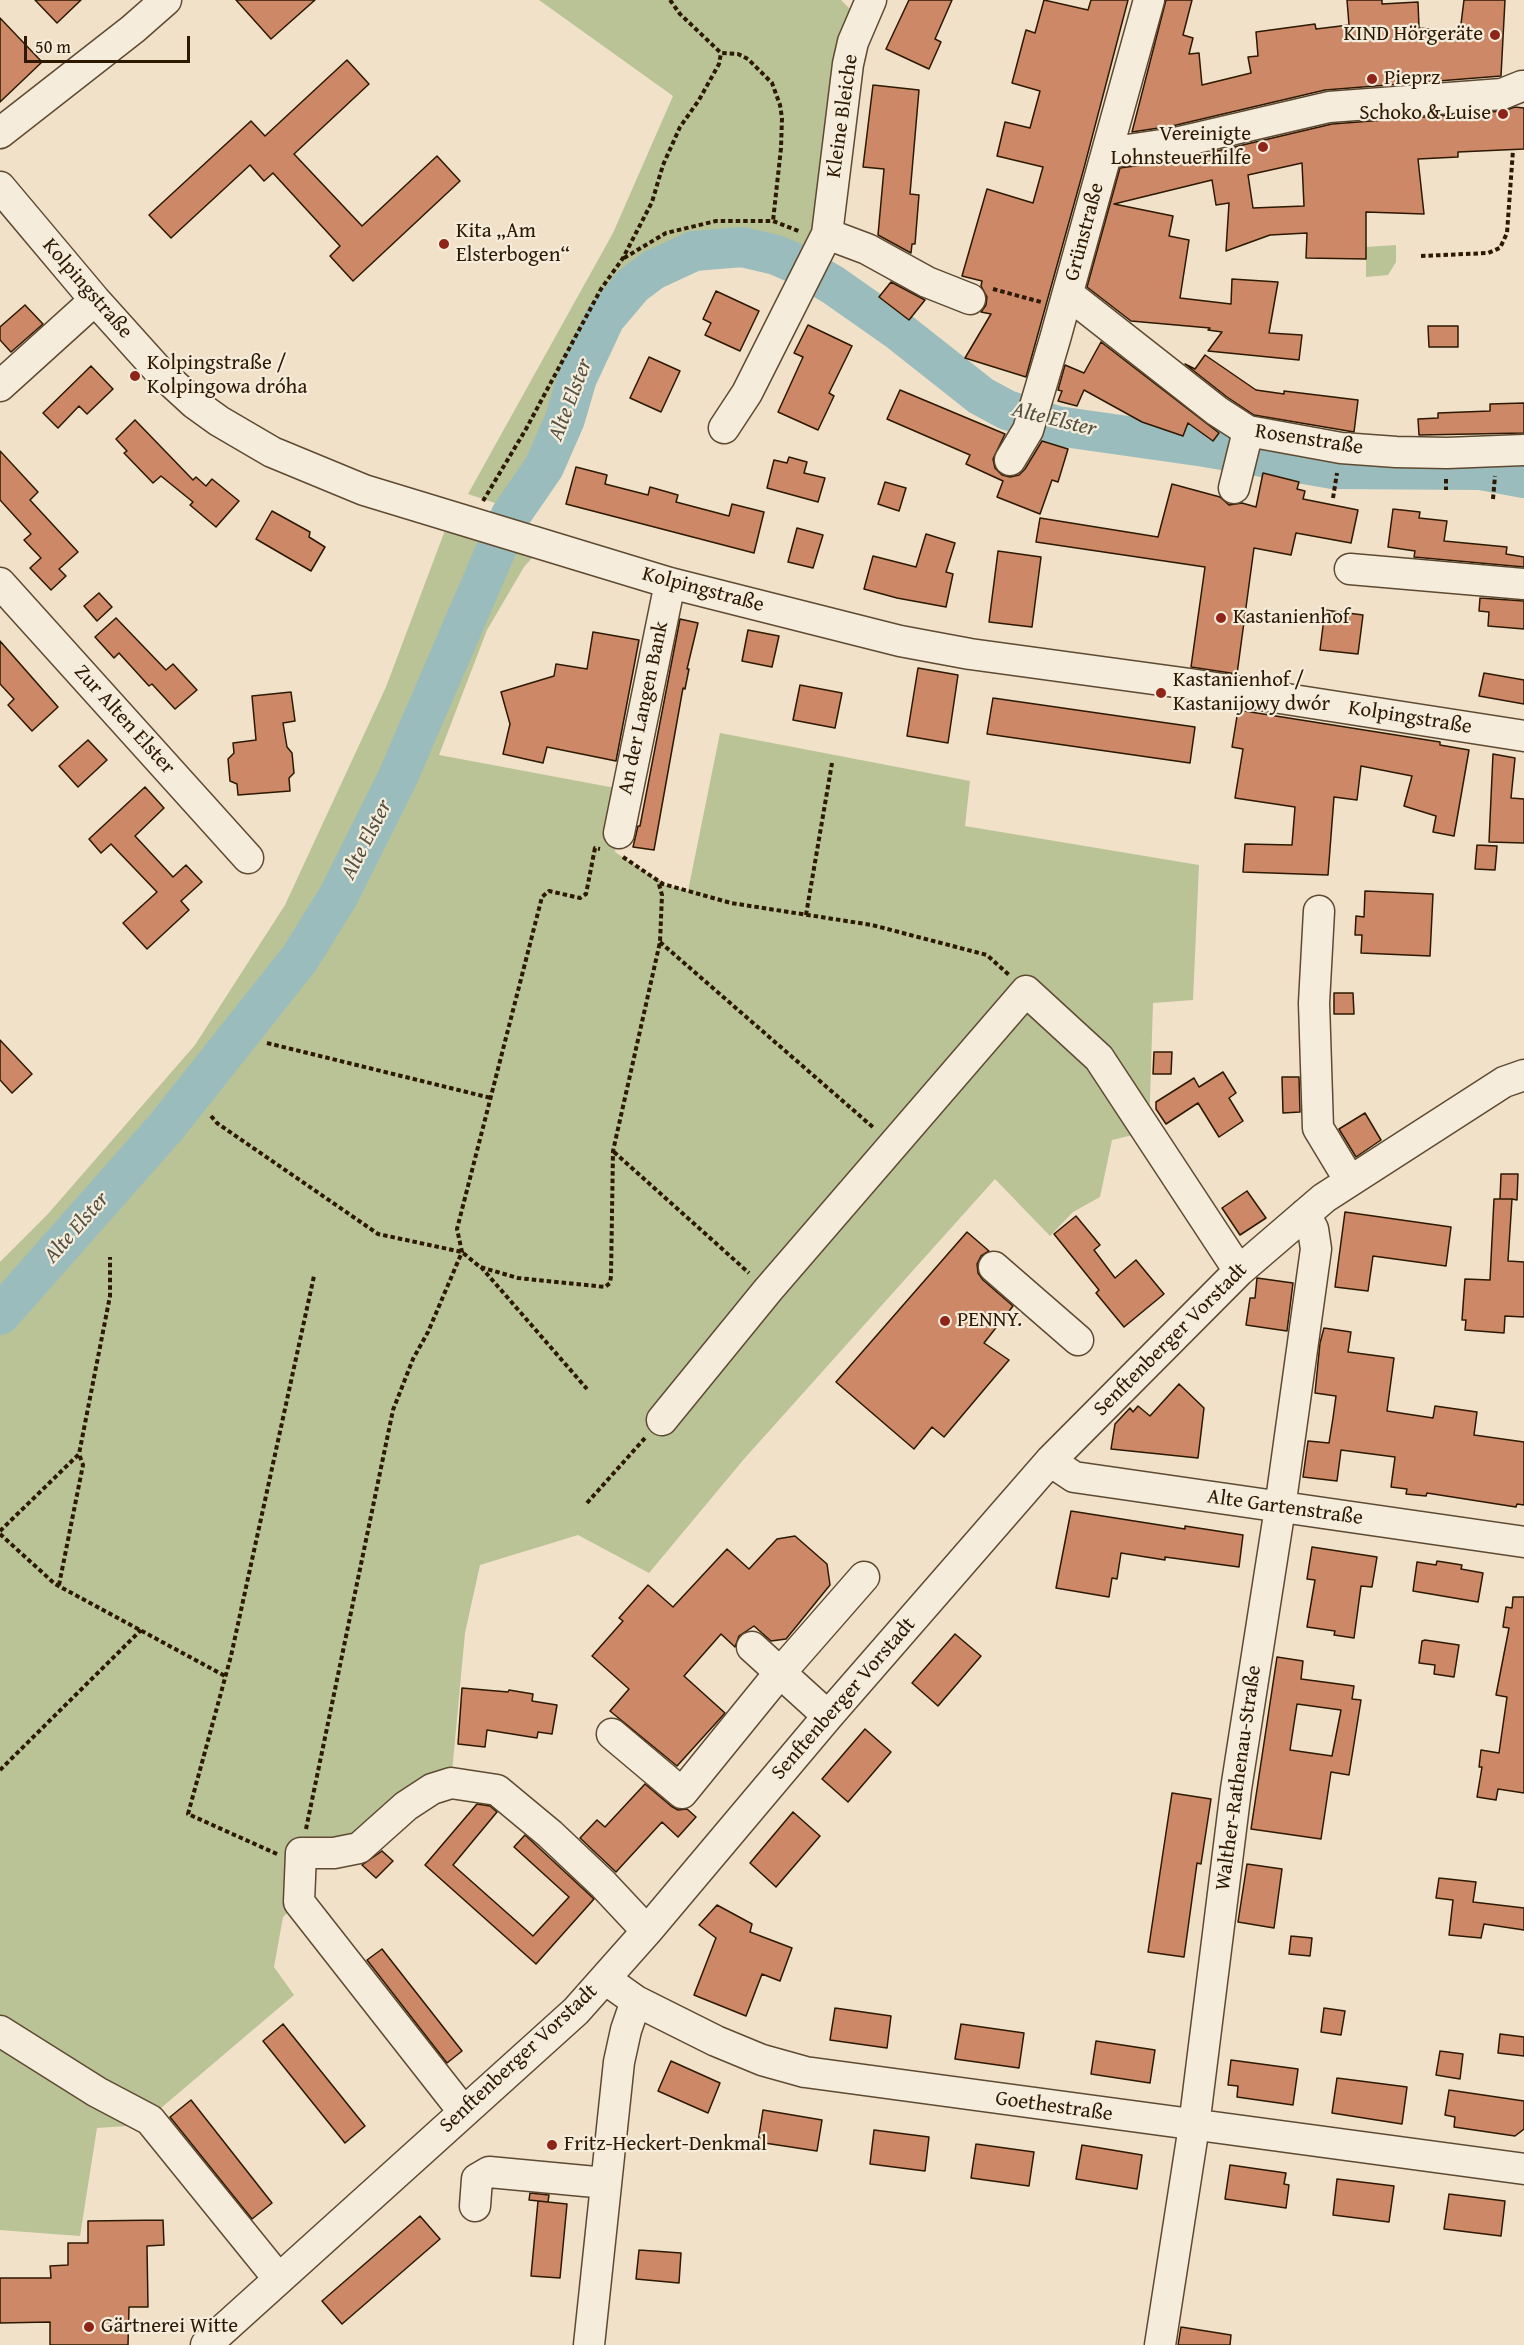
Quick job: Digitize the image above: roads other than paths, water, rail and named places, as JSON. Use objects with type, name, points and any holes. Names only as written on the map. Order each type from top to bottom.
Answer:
[{"type":"street","points":[[132,29],[140,0]]},
{"type":"street","points":[[0,133],[166,0]]},
{"type":"street","name":"Kleine Bleiche","points":[[724,428],[747,393],[821,245],[848,64],[853,42],[871,0]]},
{"type":"street","name":"Grünstraße","points":[[1010,460],[1028,430],[1149,0]]},
{"type":"street","points":[[1107,153],[1175,143],[1329,107],[1502,94],[1523,80]]},
{"type":"street","name":"Kolpingstraße","points":[[0,187],[95,300],[194,403],[272,452],[364,490],[670,583],[900,641],[970,654],[1200,685],[1524,736]]},
{"type":"street","points":[[821,245],[867,249],[927,282],[980,293]]},
{"type":"street","points":[[0,386],[95,300]]},
{"type":"street","name":"Rosenstraße","points":[[1066,301],[1217,411],[1242,456],[1341,448],[1447,453],[1524,450]]},
{"type":"street","points":[[1350,569],[1524,585]]},
{"type":"street","name":"Zur Alten Elster","points":[[0,583],[248,858]]},
{"type":"street","name":"An der Langen Bank","points":[[617,843],[670,583]]},
{"type":"street","points":[[1319,911],[1314,1003],[1318,1128],[1350,1181]]},
{"type":"street","points":[[662,1420],[768,1290],[1026,992],[1099,1058],[1239,1271]]},
{"type":"street","name":"Senftenberger Vorstadt","points":[[207,2345],[278,2278],[576,2011],[1050,1461],[1239,1271],[1324,1198],[1514,1078]]},
{"type":"street","name":"Walther-Rathenau-Straße","points":[[1160,2345],[1194,2126],[1236,1789],[1280,1508],[1316,1249],[1313,1229],[1305,1214]]},
{"type":"street","points":[[994,1267],[1078,1340]]},
{"type":"street","name":"Alte Gartenstraße","points":[[1050,1461],[1074,1477],[1524,1542]]},
{"type":"street","points":[[612,1734],[682,1793],[780,1673],[864,1577]]},
{"type":"street","points":[[752,1647],[828,1716]]},
{"type":"street","points":[[463,2111],[299,1902],[300,1858],[359,1848],[406,1806],[432,1789],[452,1783],[497,1790],[550,1834],[603,1884],[647,1931]]},
{"type":"street","name":"Goethestraße","points":[[605,1979],[636,2001],[716,2041],[762,2060],[805,2072],[1524,2169]]},
{"type":"street","points":[[590,2345],[619,2062],[626,2030],[636,2001]]},
{"type":"street","points":[[0,2031],[97,2092],[150,2120],[278,2278]]},
{"type":"street","points":[[475,2206],[477,2179],[481,2174],[489,2172],[606,2183]]},
{"type":"waterway","name":"Alte Elster","points":[[0,1315],[166,1127],[300,958],[339,895],[397,779],[511,515],[544,467],[565,419],[577,378],[605,318],[633,285],[653,270],[694,251],[742,247],[776,255],[797,264],[833,285],[900,332],[981,396],[1007,410],[1057,426],[1205,447],[1333,469],[1481,470],[1524,478]]},
{"type":"place","name":"KIND Hörgeräte","points":[[1495,35]]},
{"type":"place","name":"Pieprz","points":[[1372,79]]},
{"type":"place","name":"Schoko & Luise","points":[[1503,114]]},
{"type":"place","name":"Vereinigte Lohnsteuerhilfe","points":[[1263,147]]},
{"type":"place","name":"Kita „Am Elsterbogen“","points":[[444,244]]},
{"type":"place","name":"Kolpingstraße / Kolpingowa dróha","points":[[135,376]]},
{"type":"place","name":"Kastanienhof","points":[[1221,618]]},
{"type":"place","name":"Kastanienhof / Kastanijowy dwór","points":[[1161,693]]},
{"type":"place","name":"PENNY.","points":[[945,1321]]},
{"type":"place","name":"Fritz-Heckert-Denkmal","points":[[552,2145]]},
{"type":"place","name":"Gärtnerei Witte","points":[[89,2327]]}]
